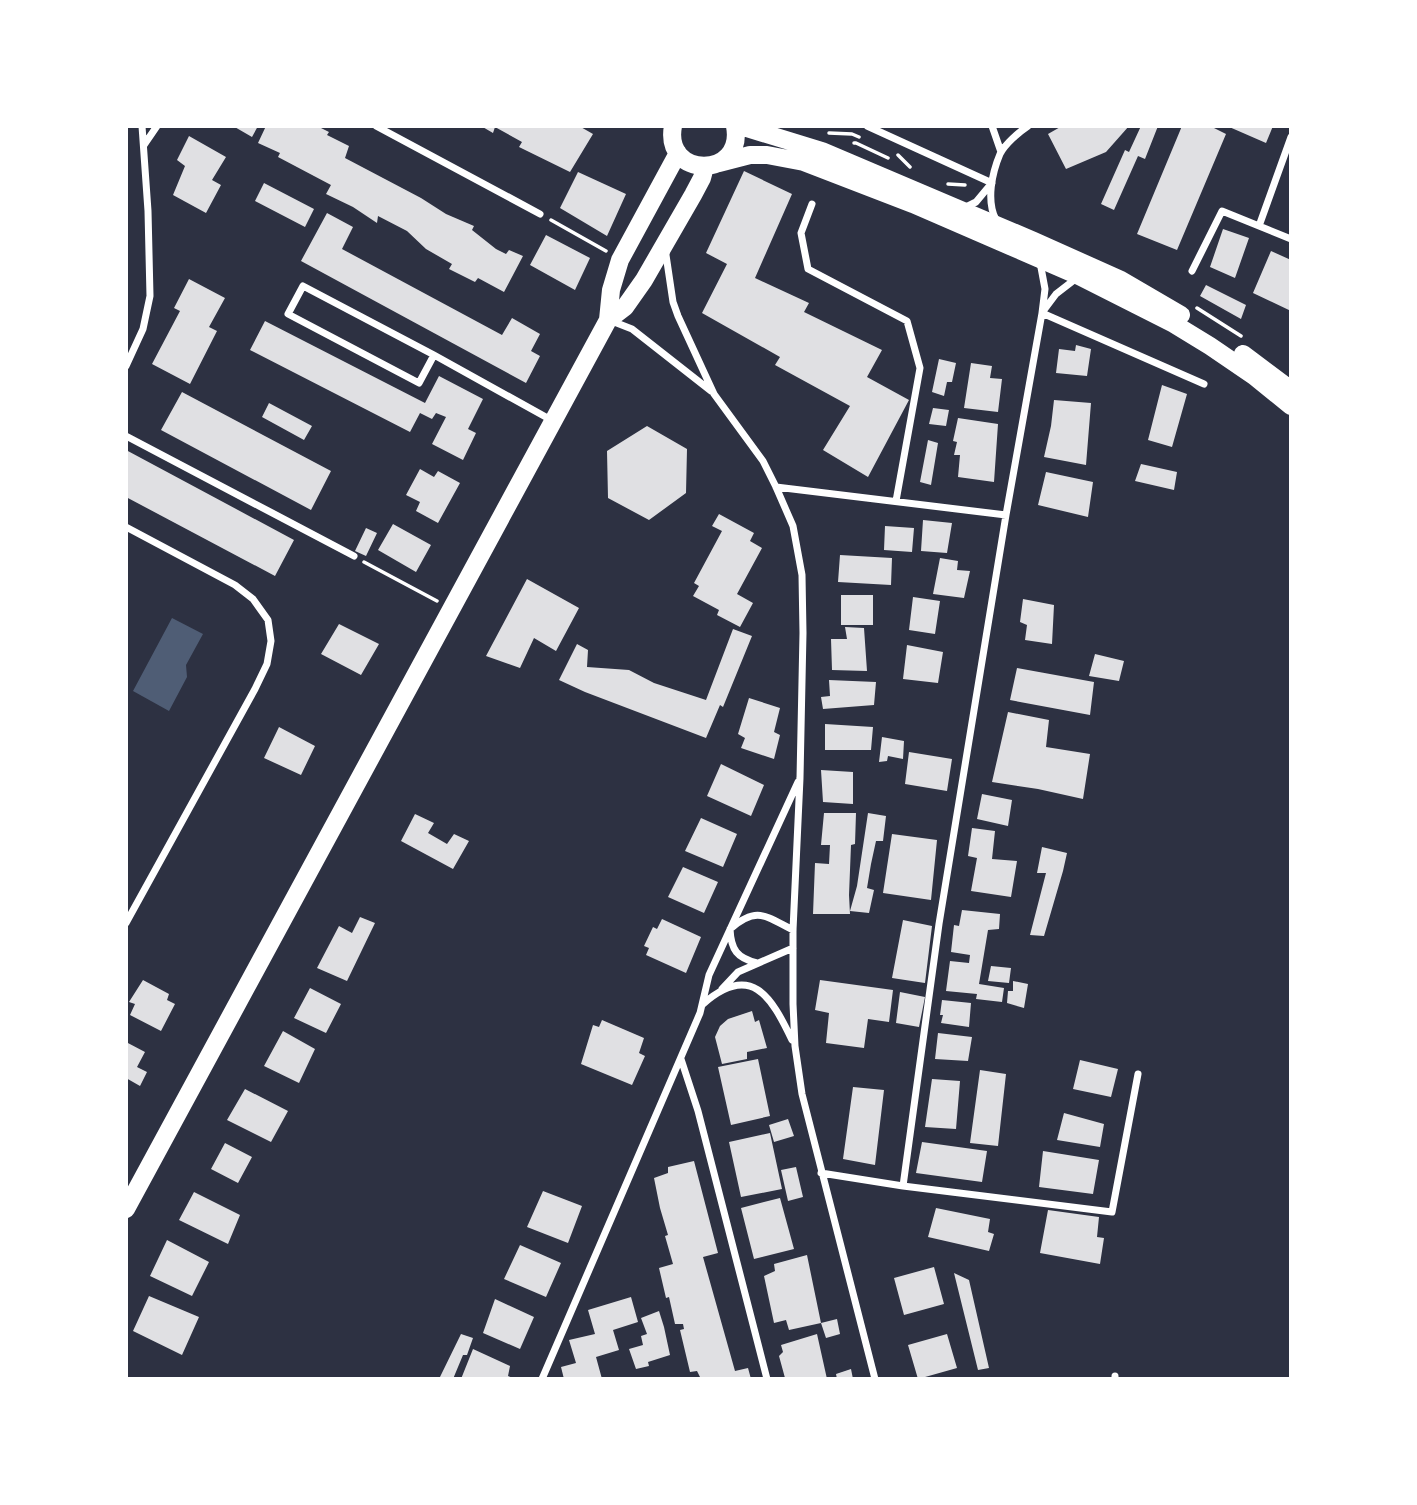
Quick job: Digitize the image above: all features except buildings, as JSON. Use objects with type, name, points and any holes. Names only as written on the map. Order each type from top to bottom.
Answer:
[{"type":"main road","points":[[608,320],[625,307],[636,292],[702,178],[712,165],[731,153],[738,126],[822,151],[1121,279],[1212,333],[1291,390]]},
{"type":"main road","points":[[672,137],[690,163],[712,165],[750,155],[767,155],[804,162],[914,204],[1039,258],[1174,324],[1254,376],[1291,406]]},
{"type":"main road","points":[[126,1209],[608,320],[611,290],[620,260],[672,137]]},
{"type":"street","points":[[126,366],[143,329],[150,296],[142,126]]},
{"type":"street","points":[[144,145],[158,126]]},
{"type":"street","points":[[376,126],[541,214]]},
{"type":"street","points":[[867,126],[992,183]]},
{"type":"street","points":[[992,126],[1001,152]]},
{"type":"street","points":[[1001,228],[992,211],[992,183],[1001,152],[1028,126]]},
{"type":"street","points":[[1259,226],[1291,137]]},
{"type":"street","points":[[954,208],[971,205],[992,183]]},
{"type":"street","points":[[812,204],[801,233],[808,269],[907,321],[920,368],[896,501]]},
{"type":"street","points":[[1192,271],[1222,211],[1291,239]]},
{"type":"street","points":[[669,235],[666,255],[673,302],[714,394],[763,461],[776,486],[793,526],[802,575],[800,778],[793,929],[795,1046],[802,1094],[875,1379]]},
{"type":"street","points":[[903,1186],[939,924],[1042,313],[1045,289],[1039,258]]},
{"type":"street","points":[[1042,313],[1056,294],[1079,276]]},
{"type":"street","points":[[434,355],[419,383],[288,314],[303,286],[434,355],[554,422]]},
{"type":"street","points":[[1042,313],[1204,384]]},
{"type":"street","points":[[608,320],[632,329],[714,394]]},
{"type":"street","points":[[126,436],[354,556]]},
{"type":"street","points":[[776,486],[1006,515]]},
{"type":"street","points":[[126,527],[235,585],[253,599],[268,620],[271,641],[267,664],[256,689],[126,923]]},
{"type":"street","points":[[542,1379],[700,1013],[709,975],[800,778]]},
{"type":"street","points":[[730,929],[750,915],[760,915],[793,929]]},
{"type":"street","points":[[730,929],[731,943],[736,952],[744,959],[757,963]]},
{"type":"street","points":[[702,1005],[738,972],[793,948]]},
{"type":"street","points":[[722,989],[745,985],[765,994],[774,1004],[795,1046]]},
{"type":"street","points":[[680,1058],[698,1111],[767,1379]]},
{"type":"street","points":[[821,1173],[1112,1212],[1138,1074]]},
{"type":"path","points":[[541,214],[620,260]]},
{"type":"path","points":[[354,556],[452,609]]},
{"type":"water","points":[[172,618],[203,634],[186,665],[187,677],[169,711],[133,691]]}]
